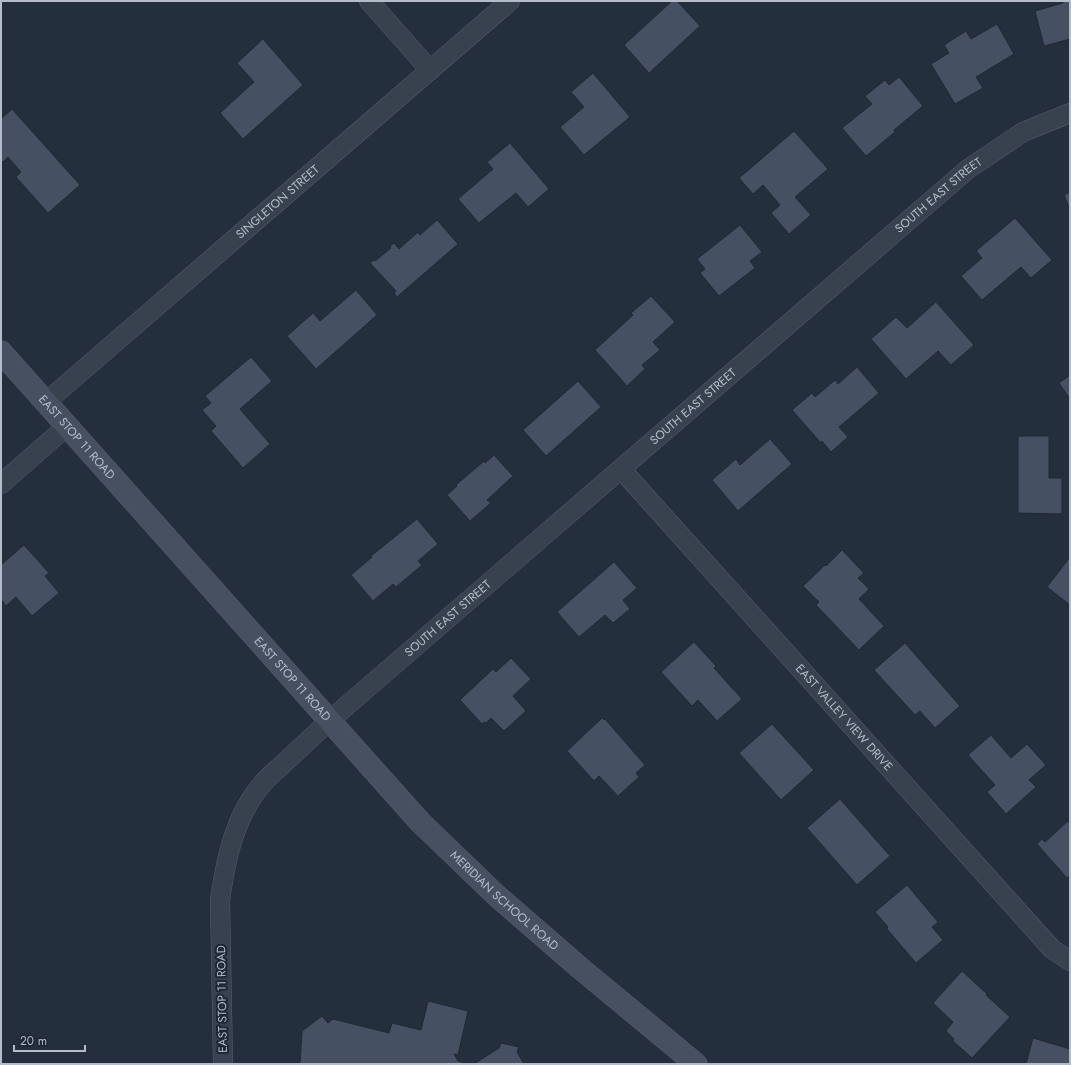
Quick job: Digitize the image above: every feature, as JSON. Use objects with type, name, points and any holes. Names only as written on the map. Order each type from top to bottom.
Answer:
[{"type":"main road","name":"EAST STOP 11 ROAD","points":[[1,352],[46,402],[66,427],[329,721]]},
{"type":"main road","name":"MERIDIAN SCHOOL ROAD","points":[[329,721],[420,822],[497,896],[580,968],[696,1064]]},
{"type":"street","points":[[369,1],[430,70]]},
{"type":"street","name":"SINGLETON STREET","points":[[46,402],[510,1]]},
{"type":"street","name":"SOUTH EAST STREET","points":[[329,721],[968,169],[1023,132],[1070,113]]},
{"type":"street","points":[[1,484],[66,427]]},
{"type":"street","name":"EAST VALLEY VIEW DRIVE","points":[[621,469],[1046,944],[1070,961]]},
{"type":"street","name":"EAST STOP 11 ROAD","points":[[223,1064],[220,900],[228,854],[240,821],[250,801],[264,782],[329,721]]},
{"type":"building","points":[[672,1],[677,1],[700,26],[649,73],[624,45]]},
{"type":"building","points":[[1063,1],[1070,1],[1070,39],[1044,46],[1035,11],[1063,3]]},
{"type":"building","points":[[997,24],[1014,54],[976,77],[983,88],[955,104],[931,64],[949,53],[944,45],[966,31],[971,39]]},
{"type":"building","points":[[263,39],[303,85],[243,139],[220,113],[254,82],[237,63]]},
{"type":"building","points":[[593,73],[630,117],[584,155],[560,127],[584,107],[571,92]]},
{"type":"building","points":[[899,77],[923,106],[866,156],[842,128],[872,104],[865,96],[885,80],[889,85]]},
{"type":"building","points":[[12,109],[80,185],[48,213],[16,177],[21,172],[8,157],[3,162],[1,160],[1,119]]},
{"type":"building","points":[[794,131],[828,169],[795,197],[811,215],[789,234],[771,213],[780,205],[763,185],[753,194],[739,178]]},
{"type":"building","points":[[510,143],[549,189],[528,207],[516,193],[479,223],[458,199],[493,169],[487,162]]},
{"type":"building","points":[[1070,192],[1070,210],[1064,195]]},
{"type":"building","points":[[1015,218],[1052,260],[1031,278],[1021,267],[982,300],[961,276],[982,258],[976,251]]},
{"type":"building","points":[[437,220],[458,244],[397,297],[394,293],[396,291],[370,263],[374,260],[375,261],[391,248],[390,246],[394,243],[399,249],[418,232],[420,235]]},
{"type":"building","points":[[740,225],[762,252],[750,261],[755,268],[719,296],[700,273],[705,269],[697,259]]},
{"type":"building","points":[[356,290],[377,315],[316,369],[287,336],[313,313],[320,321]]},
{"type":"building","points":[[651,296],[675,322],[653,342],[660,350],[642,365],[645,369],[627,386],[595,350],[633,315],[631,313]]},
{"type":"building","points":[[936,302],[974,345],[951,365],[938,351],[906,379],[871,339],[896,317],[907,328]]},
{"type":"building","points":[[251,357],[272,381],[240,409],[270,444],[243,468],[211,431],[216,426],[202,410],[211,403],[205,396]]},
{"type":"building","points":[[857,367],[879,393],[839,427],[848,437],[831,452],[822,441],[821,443],[792,410],[812,393],[815,397],[835,380],[838,384]]},
{"type":"building","points":[[1070,375],[1070,399],[1059,383]]},
{"type":"building","points":[[578,381],[601,407],[546,456],[523,430]]},
{"type":"building","points":[[1018,436],[1049,436],[1049,478],[1062,478],[1062,514],[1018,513]]},
{"type":"building","points":[[770,439],[792,464],[738,511],[712,480],[736,459],[740,465]]},
{"type":"building","points":[[494,455],[513,476],[487,500],[491,503],[470,521],[447,495],[457,486],[456,485],[484,461],[485,463]]},
{"type":"building","points":[[417,519],[438,544],[418,561],[422,565],[396,587],[393,584],[373,601],[351,575],[372,557],[371,556]]},
{"type":"building","points":[[24,545],[49,573],[45,576],[59,593],[32,616],[16,597],[6,606],[1,599],[1,565]]},
{"type":"building","points":[[842,550],[864,573],[858,578],[869,589],[859,599],[884,626],[859,650],[816,605],[819,602],[803,586]]},
{"type":"building","points":[[1070,557],[1070,605],[1047,587]]},
{"type":"building","points":[[614,562],[637,588],[623,600],[630,609],[613,623],[605,615],[579,637],[557,612]]},
{"type":"building","points":[[694,642],[716,666],[714,668],[742,699],[717,721],[698,700],[692,706],[661,672]]},
{"type":"building","points":[[905,643],[960,706],[935,728],[920,711],[915,715],[874,670]]},
{"type":"building","points":[[511,658],[531,679],[513,696],[526,711],[504,731],[491,718],[486,723],[484,722],[482,724],[460,700],[493,669],[496,672]]},
{"type":"building","points":[[602,718],[604,720],[605,719],[645,765],[636,773],[639,777],[618,796],[599,776],[594,781],[567,751]]},
{"type":"building","points":[[772,724],[814,770],[781,800],[739,753]]},
{"type":"building","points":[[991,735],[1011,758],[1027,744],[1046,765],[1029,780],[1036,787],[1006,814],[987,792],[995,785],[968,755]]},
{"type":"building","points":[[840,799],[890,856],[857,885],[807,828]]},
{"type":"building","points":[[1068,821],[1070,824],[1070,877],[1069,876],[1067,878],[1037,844],[1042,839],[1045,842]]},
{"type":"building","points":[[907,885],[938,922],[932,927],[943,940],[916,963],[887,929],[888,927],[875,912]]},
{"type":"building","points":[[962,971],[1010,1017],[972,1058],[953,1041],[954,1039],[946,1031],[953,1022],[933,1003]]},
{"type":"building","points":[[428,1001],[468,1011],[458,1055],[454,1054],[458,1061],[469,1064],[300,1064],[302,1031],[322,1016],[328,1023],[333,1019],[389,1033],[392,1023],[421,1030]]},
{"type":"building","points":[[1033,1038],[1070,1049],[1070,1064],[1026,1064]]},
{"type":"building","points":[[501,1043],[519,1047],[517,1052],[524,1064],[474,1064],[499,1048]]}]
